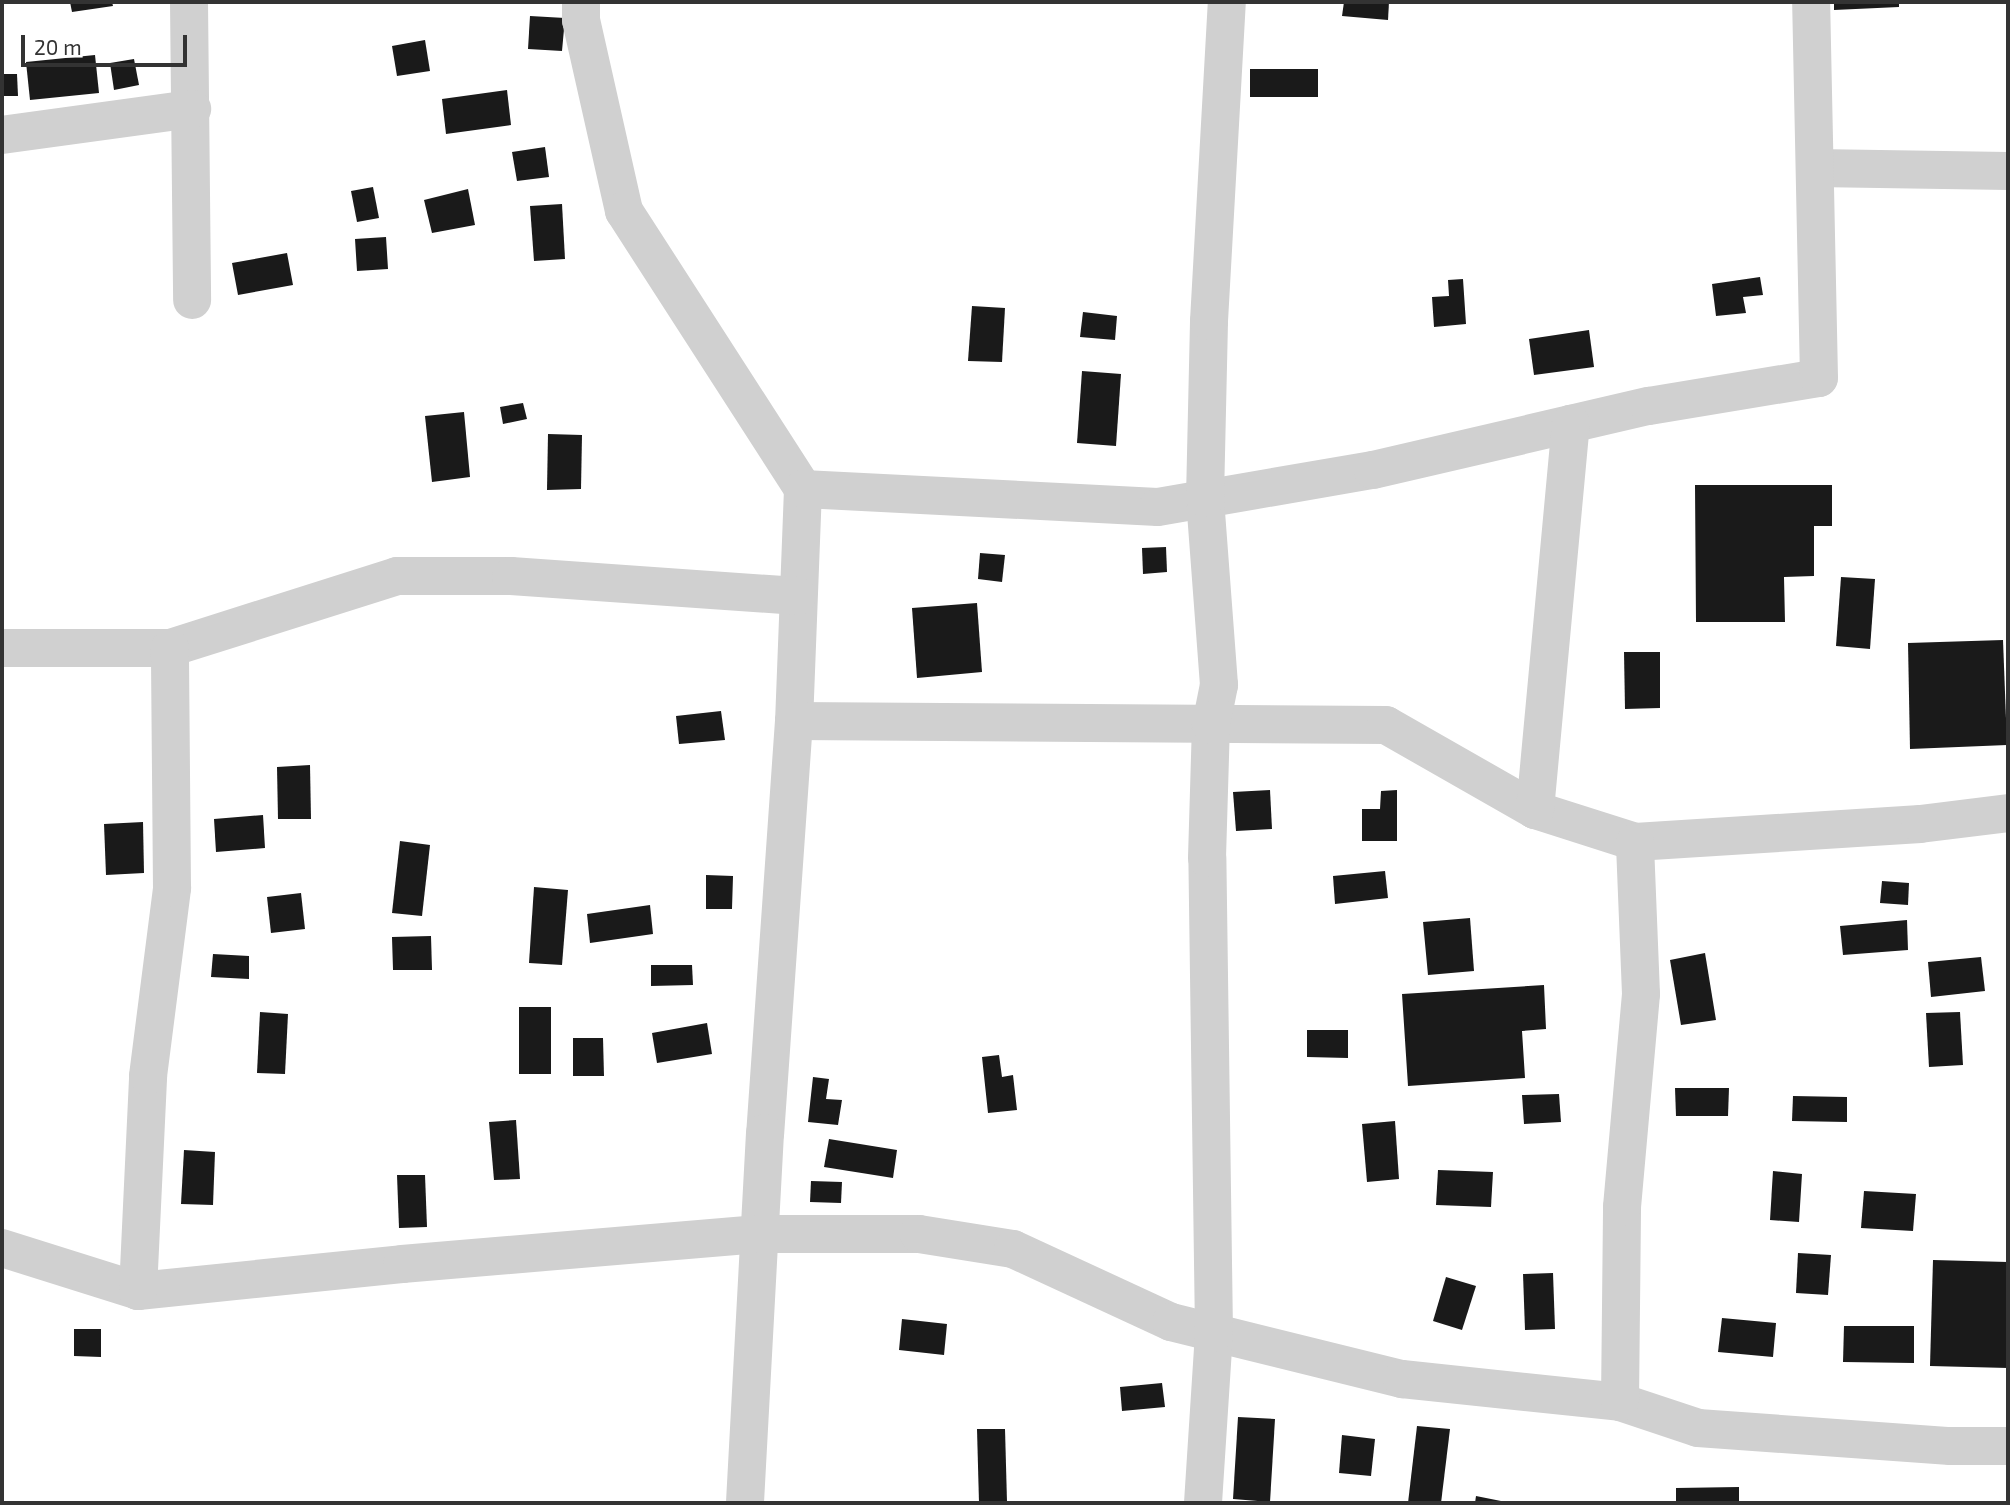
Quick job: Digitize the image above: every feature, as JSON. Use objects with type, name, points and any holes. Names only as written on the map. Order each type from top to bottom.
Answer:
[{"type":"street","points":[[189,2],[192,300]]},
{"type":"street","points":[[581,2],[581,20],[624,211],[803,489],[794,721],[759,1234],[745,1503]]},
{"type":"street","points":[[1203,1503],[1214,1334],[1207,858],[1211,725],[1219,685],[1205,498],[1209,321],[1227,2]]},
{"type":"street","points":[[803,489],[1158,507],[1373,470],[1649,406],[1819,377],[1811,2]]},
{"type":"street","points":[[2,135],[192,109]]},
{"type":"street","points":[[1815,168],[2008,171]]},
{"type":"street","points":[[1535,810],[1571,424]]},
{"type":"street","points":[[2,648],[170,648],[397,576],[511,576],[797,596]]},
{"type":"street","points":[[138,1291],[148,1076],[172,888],[170,648]]},
{"type":"street","points":[[794,721],[1386,725],[1535,810],[1635,842],[1920,824],[2008,813]]},
{"type":"street","points":[[1620,1402],[1622,1207],[1641,994],[1635,842]]},
{"type":"street","points":[[2,1248],[138,1291],[402,1264],[759,1234],[919,1234],[1013,1250],[1171,1322],[1402,1379],[1620,1402],[1698,1428],[1950,1446],[2008,1446]]},
{"type":"building","points":[[70,2],[112,2],[113,6],[72,12]]},
{"type":"building","points":[[1344,2],[1389,2],[1388,20],[1342,16]]},
{"type":"building","points":[[1834,2],[1899,2],[1899,7],[1834,10]]},
{"type":"building","points":[[530,16],[565,18],[562,51],[528,49]]},
{"type":"building","points":[[425,40],[430,71],[397,76],[392,46]]},
{"type":"building","points":[[95,55],[99,93],[30,100],[26,62]]},
{"type":"building","points":[[134,59],[139,85],[114,90],[110,63]]},
{"type":"building","points":[[1250,69],[1318,69],[1318,97],[1250,97]]},
{"type":"building","points":[[2,74],[17,74],[18,96],[2,96]]},
{"type":"building","points":[[507,90],[511,125],[446,134],[442,99]]},
{"type":"building","points":[[545,147],[549,177],[517,181],[512,152]]},
{"type":"building","points":[[373,187],[379,218],[357,222],[351,191]]},
{"type":"building","points":[[468,189],[475,225],[432,233],[424,200]]},
{"type":"building","points":[[562,204],[565,259],[534,261],[530,206]]},
{"type":"building","points":[[386,237],[388,269],[357,271],[355,239]]},
{"type":"building","points":[[287,253],[293,285],[238,295],[232,263]]},
{"type":"building","points":[[1760,277],[1763,295],[1743,297],[1746,313],[1716,316],[1712,284]]},
{"type":"building","points":[[1463,279],[1466,324],[1434,327],[1432,297],[1449,296],[1448,280]]},
{"type":"building","points":[[972,306],[1005,308],[1002,362],[968,361]]},
{"type":"building","points":[[1083,312],[1117,316],[1115,340],[1080,337]]},
{"type":"building","points":[[1589,330],[1594,367],[1534,375],[1529,339]]},
{"type":"building","points":[[1082,371],[1121,374],[1116,446],[1077,443]]},
{"type":"building","points":[[523,403],[527,419],[503,424],[500,407]]},
{"type":"building","points":[[464,412],[470,477],[432,482],[425,416]]},
{"type":"building","points":[[548,434],[582,435],[581,489],[547,490]]},
{"type":"building","points":[[1695,485],[1832,485],[1832,526],[1814,526],[1814,576],[1784,577],[1785,622],[1696,622]]},
{"type":"building","points":[[1166,547],[1167,572],[1143,574],[1142,548]]},
{"type":"building","points":[[980,553],[1005,555],[1002,582],[978,579]]},
{"type":"building","points":[[1841,577],[1875,579],[1870,649],[1836,646]]},
{"type":"building","points":[[977,603],[982,672],[917,678],[912,608]]},
{"type":"building","points":[[2003,640],[2007,745],[1910,749],[1908,643]]},
{"type":"building","points":[[1624,652],[1660,652],[1660,708],[1625,709]]},
{"type":"building","points":[[721,711],[725,740],[679,744],[676,716]]},
{"type":"building","points":[[310,765],[311,819],[278,819],[277,767]]},
{"type":"building","points":[[1270,790],[1272,829],[1236,831],[1233,792]]},
{"type":"building","points":[[1397,790],[1397,841],[1362,841],[1362,809],[1380,809],[1381,791]]},
{"type":"building","points":[[263,815],[265,848],[216,852],[214,819]]},
{"type":"building","points":[[143,822],[144,873],[106,875],[104,824]]},
{"type":"building","points":[[400,841],[430,845],[422,916],[392,913]]},
{"type":"building","points":[[1385,871],[1388,898],[1335,904],[1333,876]]},
{"type":"building","points":[[706,875],[733,876],[732,909],[706,909]]},
{"type":"building","points":[[1882,881],[1909,883],[1908,905],[1880,903]]},
{"type":"building","points":[[534,887],[568,890],[562,965],[529,963]]},
{"type":"building","points":[[301,893],[305,929],[271,933],[267,897]]},
{"type":"building","points":[[650,905],[653,934],[590,943],[587,914]]},
{"type":"building","points":[[1470,918],[1474,971],[1428,975],[1423,922]]},
{"type":"building","points":[[1907,920],[1908,950],[1843,955],[1840,926]]},
{"type":"building","points":[[431,936],[432,970],[393,970],[392,937]]},
{"type":"building","points":[[1705,953],[1716,1020],[1681,1025],[1670,960]]},
{"type":"building","points":[[213,954],[249,956],[249,979],[211,977]]},
{"type":"building","points":[[1981,957],[1985,991],[1931,997],[1928,962]]},
{"type":"building","points":[[651,965],[692,965],[693,985],[651,986]]},
{"type":"building","points":[[1544,985],[1546,1029],[1522,1031],[1525,1078],[1408,1086],[1402,994]]},
{"type":"building","points":[[519,1007],[551,1007],[551,1074],[519,1074]]},
{"type":"building","points":[[260,1012],[288,1014],[285,1074],[257,1073]]},
{"type":"building","points":[[1960,1012],[1963,1065],[1929,1067],[1926,1013]]},
{"type":"building","points":[[707,1023],[712,1054],[657,1063],[652,1033]]},
{"type":"building","points":[[1307,1030],[1348,1030],[1348,1058],[1307,1057]]},
{"type":"building","points":[[573,1038],[603,1038],[604,1076],[573,1076]]},
{"type":"building","points":[[999,1055],[1002,1077],[1013,1075],[1017,1110],[988,1113],[982,1057]]},
{"type":"building","points":[[813,1077],[829,1079],[826,1099],[842,1100],[838,1125],[808,1122]]},
{"type":"building","points":[[1675,1088],[1729,1088],[1728,1116],[1676,1116]]},
{"type":"building","points":[[1559,1094],[1561,1122],[1524,1124],[1522,1095]]},
{"type":"building","points":[[1793,1096],[1847,1097],[1847,1122],[1792,1121]]},
{"type":"building","points":[[516,1120],[520,1179],[494,1180],[489,1122]]},
{"type":"building","points":[[1395,1121],[1399,1179],[1367,1182],[1362,1124]]},
{"type":"building","points":[[829,1139],[897,1150],[893,1178],[824,1167]]},
{"type":"building","points":[[184,1150],[215,1152],[213,1205],[181,1204]]},
{"type":"building","points":[[1438,1170],[1493,1172],[1491,1207],[1436,1205]]},
{"type":"building","points":[[1773,1171],[1802,1174],[1799,1222],[1770,1220]]},
{"type":"building","points":[[397,1175],[425,1175],[427,1227],[399,1228]]},
{"type":"building","points":[[811,1181],[842,1182],[841,1203],[810,1202]]},
{"type":"building","points":[[1864,1191],[1916,1194],[1913,1231],[1861,1228]]},
{"type":"building","points":[[1798,1253],[1831,1255],[1828,1295],[1796,1293]]},
{"type":"building","points":[[1933,1260],[2008,1262],[2008,1368],[1930,1366]]},
{"type":"building","points":[[1553,1273],[1555,1329],[1525,1330],[1523,1274]]},
{"type":"building","points":[[1446,1277],[1476,1286],[1462,1330],[1433,1321]]},
{"type":"building","points":[[1722,1318],[1776,1323],[1773,1357],[1718,1352]]},
{"type":"building","points":[[902,1319],[947,1324],[944,1355],[899,1350]]},
{"type":"building","points":[[1844,1326],[1914,1326],[1914,1363],[1843,1362]]},
{"type":"building","points":[[74,1329],[101,1329],[101,1357],[74,1356]]},
{"type":"building","points":[[1162,1383],[1165,1407],[1122,1411],[1120,1387]]},
{"type":"building","points":[[1238,1417],[1275,1419],[1270,1502],[1233,1499]]},
{"type":"building","points":[[1417,1426],[1450,1429],[1441,1503],[1408,1503]]},
{"type":"building","points":[[977,1429],[1005,1429],[1007,1502],[979,1503]]},
{"type":"building","points":[[1342,1435],[1375,1439],[1371,1476],[1339,1473]]},
{"type":"building","points":[[1739,1487],[1739,1503],[1676,1503],[1676,1488]]},
{"type":"building","points":[[1476,1496],[1506,1502],[1506,1503],[1475,1503]]}]
